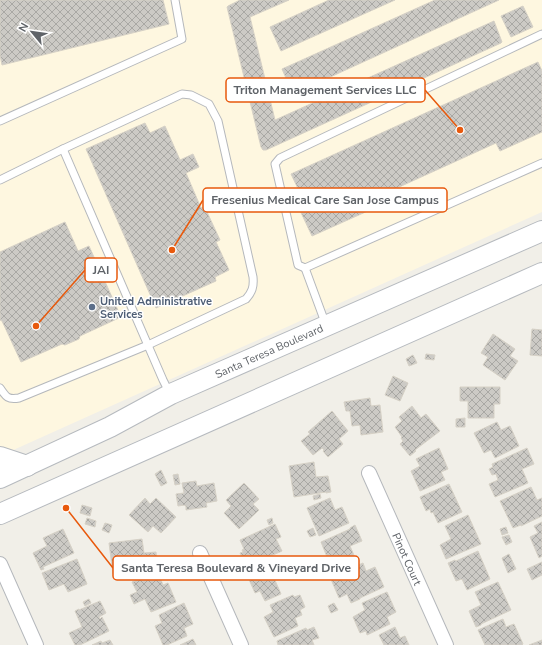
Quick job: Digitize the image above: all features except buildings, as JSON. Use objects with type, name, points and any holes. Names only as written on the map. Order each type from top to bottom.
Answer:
[{"type":"main road","name":"Santa Teresa Boulevard","points":[[0,478],[110,427],[170,394],[542,231]]},
{"type":"main road","points":[[0,514],[542,273]]},
{"type":"main road","points":[[0,457],[26,466]]},
{"type":"street","name":"Pinot Court","points":[[369,473],[446,645]]},
{"type":"street","points":[[200,554],[241,645]]},
{"type":"street","points":[[0,564],[36,645]]},
{"type":"lane","points":[[0,121],[182,39],[174,0]]},
{"type":"lane","points":[[326,326],[305,268],[298,265],[275,164],[280,158],[542,34]]},
{"type":"lane","points":[[0,180],[182,94],[191,95],[209,104],[218,121],[254,285],[252,293],[246,300],[148,345],[19,398],[12,399],[6,396],[0,388]]},
{"type":"lane","points":[[63,149],[170,394]]},
{"type":"lane","points":[[305,268],[542,163]]},
{"type":"shaded area","points":[[0,0],[542,0],[542,212],[0,456]]},
{"type":"place","name":"Triton Management Services LLC","points":[[460,130]]},
{"type":"place","name":"Fresenius Medical Care San Jose Campus","points":[[172,250]]},
{"type":"place","name":"United Administrative Services","points":[[92,307]]},
{"type":"place","name":"JAI","points":[[36,326]]},
{"type":"place","name":"Santa Teresa Boulevard & Vineyard Drive","points":[[66,508]]}]
